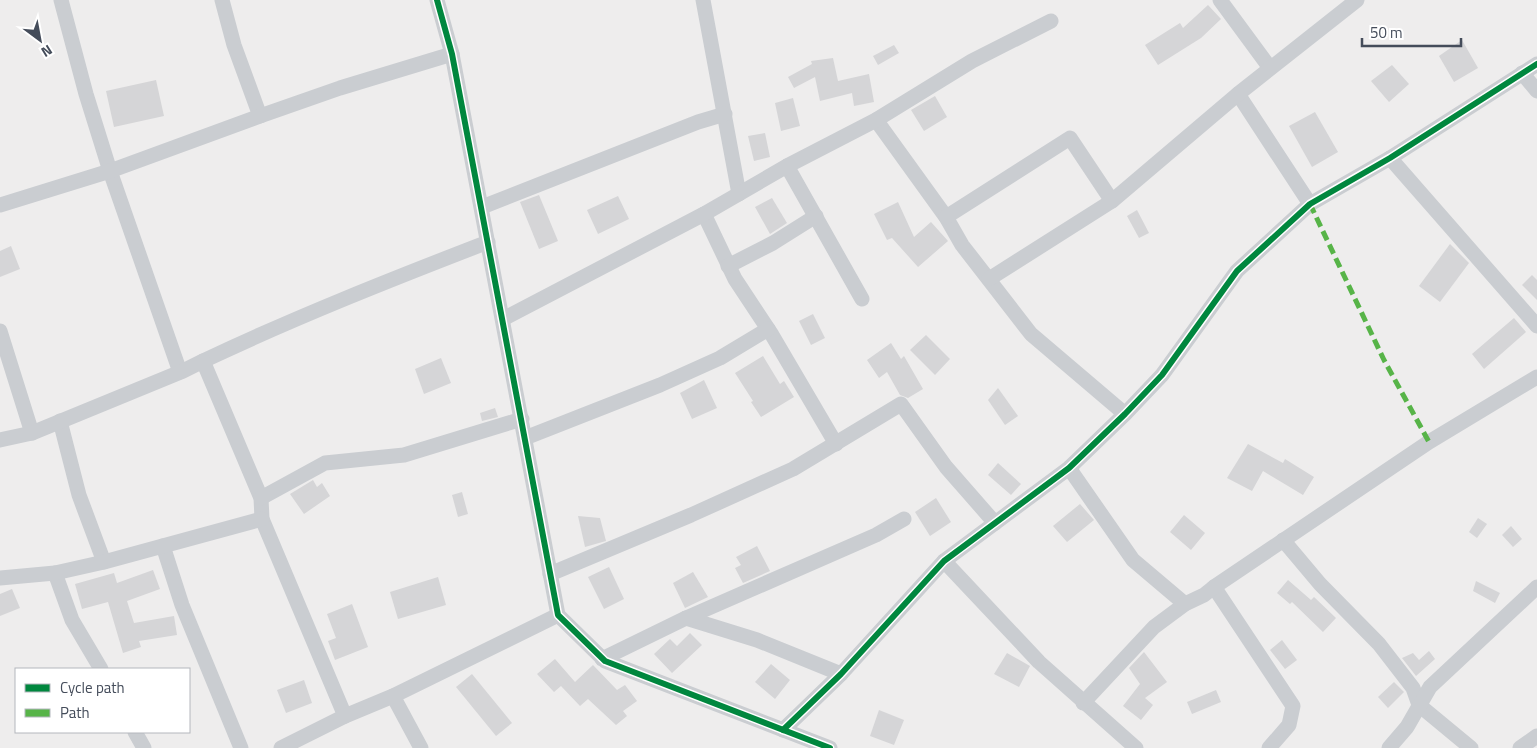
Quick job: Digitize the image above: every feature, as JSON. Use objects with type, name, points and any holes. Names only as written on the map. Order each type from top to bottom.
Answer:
[{"type":"street","points":[[61,0],[86,94],[110,171],[180,372]]},
{"type":"street","points":[[222,0],[234,45],[260,116]]},
{"type":"street","points":[[437,0],[452,54],[558,615],[605,661],[830,748]]},
{"type":"street","points":[[703,0],[739,194]]},
{"type":"street","points":[[1220,0],[1270,68]]},
{"type":"street","points":[[989,279],[1112,200],[1238,94],[1356,0]]},
{"type":"street","points":[[503,319],[704,214],[788,166],[876,120],[972,61],[1051,21]]},
{"type":"street","points":[[0,205],[110,171],[340,88],[452,54]]},
{"type":"street","points":[[783,730],[841,674],[944,561],[1069,468],[1125,414],[1162,375],[1237,270],[1310,204],[1390,158],[1537,64]]},
{"type":"street","points":[[1522,73],[1537,90]]},
{"type":"street","points":[[1238,94],[1310,204]]},
{"type":"street","points":[[482,207],[698,122],[725,114]]},
{"type":"street","points":[[876,120],[946,217],[962,245],[1031,334],[1125,414]]},
{"type":"street","points":[[946,217],[1070,138],[1112,200]]},
{"type":"street","points":[[1390,158],[1537,326]]},
{"type":"street","points":[[788,166],[862,299]]},
{"type":"street","points":[[704,214],[735,279],[768,329],[836,444]]},
{"type":"street","points":[[728,266],[773,243],[816,216]]},
{"type":"street","points":[[0,440],[32,433],[180,372],[271,328],[393,278],[488,242]]},
{"type":"street","points":[[525,438],[660,385],[720,358],[768,329]]},
{"type":"street","points":[[0,331],[32,433]]},
{"type":"street","points":[[202,361],[261,498],[262,519],[346,716]]},
{"type":"street","points":[[1083,703],[1154,627],[1185,604],[1204,595],[1214,586],[1429,442],[1537,377]]},
{"type":"street","points":[[550,574],[784,473],[836,444],[900,404],[946,467],[995,523]]},
{"type":"street","points":[[261,498],[325,463],[404,456],[522,420]]},
{"type":"street","points":[[60,421],[79,495],[104,562]]},
{"type":"street","points":[[1069,468],[1133,560],[1185,604]]},
{"type":"street","points":[[0,578],[55,573],[104,562],[262,519]]},
{"type":"street","points":[[602,659],[686,618],[876,535],[904,519]]},
{"type":"street","points":[[1283,540],[1320,584],[1379,644],[1413,688],[1419,705],[1471,748]]},
{"type":"street","points":[[163,546],[182,605],[241,748]]},
{"type":"street","points":[[944,561],[1039,662],[1136,748]]},
{"type":"street","points":[[55,573],[72,620],[100,668]]},
{"type":"street","points":[[1214,586],[1293,706],[1289,725],[1269,748]]},
{"type":"street","points":[[1388,748],[1407,727],[1430,687],[1537,587]]},
{"type":"street","points":[[281,748],[346,716],[393,696],[558,615]]},
{"type":"street","points":[[686,618],[757,640],[841,674]]},
{"type":"street","points":[[393,696],[421,748]]},
{"type":"street","points":[[136,733],[144,748]]},
{"type":"street","points":[[1520,748],[1537,736]]},
{"type":"building","points":[[1208,5],[1221,19],[1201,38],[1158,65],[1145,45],[1180,23],[1183,28]]},
{"type":"building","points":[[1462,40],[1478,68],[1454,82],[1439,56]]},
{"type":"building","points":[[894,45],[899,53],[878,65],[873,56]]},
{"type":"building","points":[[833,58],[838,81],[869,74],[874,102],[854,106],[852,93],[820,101],[815,77],[794,88],[788,77],[812,64],[811,61]]},
{"type":"building","points":[[1392,65],[1409,84],[1389,102],[1371,81]]},
{"type":"building","points":[[156,80],[164,116],[114,127],[106,91]]},
{"type":"building","points":[[935,96],[947,117],[924,131],[911,110]]},
{"type":"building","points":[[793,98],[800,126],[781,131],[775,103]]},
{"type":"building","points":[[1315,112],[1338,152],[1312,167],[1289,126]]},
{"type":"building","points":[[765,133],[770,157],[754,161],[748,136]]},
{"type":"building","points":[[539,195],[558,241],[539,249],[520,202]]},
{"type":"building","points":[[618,196],[629,219],[598,234],[587,210]]},
{"type":"building","points":[[772,198],[787,223],[770,234],[755,207]]},
{"type":"building","points":[[898,202],[914,237],[931,222],[948,241],[918,267],[892,238],[887,240],[874,214]]},
{"type":"building","points":[[1137,210],[1149,233],[1139,238],[1127,216]]},
{"type":"building","points":[[1450,244],[1469,263],[1440,302],[1419,286]]},
{"type":"building","points":[[11,246],[20,269],[0,277],[0,251]]},
{"type":"building","points":[[1532,275],[1537,280],[1537,300],[1522,285]]},
{"type":"building","points":[[813,314],[825,338],[811,345],[799,321]]},
{"type":"building","points":[[1514,318],[1526,332],[1484,369],[1472,354]]},
{"type":"building","points":[[926,335],[950,359],[935,375],[910,350]]},
{"type":"building","points":[[891,343],[901,359],[904,356],[923,389],[908,398],[900,395],[887,372],[879,378],[867,360]]},
{"type":"building","points":[[763,356],[780,384],[784,381],[794,397],[761,417],[735,373]]},
{"type":"building","points":[[441,358],[451,383],[424,394],[415,369]]},
{"type":"building","points":[[704,380],[717,408],[692,419],[680,393]]},
{"type":"building","points":[[998,388],[1018,416],[1005,425],[988,400]]},
{"type":"building","points":[[495,408],[498,417],[482,421],[480,413]]},
{"type":"building","points":[[1248,444],[1283,463],[1285,459],[1314,477],[1303,495],[1263,471],[1252,491],[1227,478]]},
{"type":"building","points":[[998,463],[1021,484],[1011,495],[988,475]]},
{"type":"building","points":[[313,480],[317,487],[322,483],[330,496],[304,514],[290,494]]},
{"type":"building","points":[[462,492],[468,514],[458,517],[452,495]]},
{"type":"building","points":[[936,498],[951,522],[930,536],[915,512]]},
{"type":"building","points":[[1080,504],[1094,520],[1067,542],[1053,526]]},
{"type":"building","points":[[1184,515],[1205,533],[1191,550],[1170,532]]},
{"type":"building","points":[[578,516],[600,518],[606,541],[585,547]]},
{"type":"building","points":[[1478,518],[1487,524],[1477,538],[1469,532]]},
{"type":"building","points":[[1511,526],[1522,539],[1513,547],[1502,535]]},
{"type":"building","points":[[757,546],[770,571],[743,583],[735,568],[741,565],[736,557]]},
{"type":"building","points":[[609,567],[624,599],[604,609],[588,577]]},
{"type":"building","points":[[153,570],[160,589],[127,601],[134,623],[174,616],[177,635],[139,641],[141,647],[123,653],[108,602],[82,609],[75,584],[114,573],[117,583]]},
{"type":"building","points":[[693,572],[708,597],[685,608],[673,583]]},
{"type":"building","points":[[438,577],[446,605],[398,619],[390,592]]},
{"type":"building","points":[[1288,580],[1311,600],[1314,597],[1336,618],[1323,632],[1292,602],[1290,604],[1277,593]]},
{"type":"building","points":[[1476,581],[1500,593],[1495,603],[1473,591]]},
{"type":"building","points":[[12,589],[20,608],[0,616],[0,594]]},
{"type":"building","points":[[352,604],[368,647],[335,660],[328,641],[336,638],[327,614]]},
{"type":"building","points":[[690,633],[702,645],[672,673],[654,654],[670,639],[677,646]]},
{"type":"building","points":[[1282,640],[1297,660],[1285,669],[1270,650]]},
{"type":"building","points":[[1429,651],[1435,659],[1416,676],[1402,658],[1413,653],[1419,660]]},
{"type":"building","points":[[1144,652],[1167,682],[1145,698],[1153,705],[1141,720],[1123,706],[1140,684],[1129,668]]},
{"type":"building","points":[[1007,653],[1030,666],[1019,687],[994,674]]},
{"type":"building","points":[[555,659],[575,682],[593,665],[617,690],[625,685],[637,701],[623,711],[627,716],[616,725],[588,699],[580,706],[561,686],[554,692],[537,674]]},
{"type":"building","points":[[771,664],[790,680],[775,699],[755,682]]},
{"type":"building","points":[[472,674],[512,723],[496,736],[456,687]]},
{"type":"building","points":[[304,680],[312,703],[286,713],[277,690]]},
{"type":"building","points":[[1394,682],[1404,692],[1388,708],[1378,697]]},
{"type":"building","points":[[1216,690],[1221,702],[1192,714],[1187,702]]},
{"type":"building","points":[[879,710],[904,720],[894,745],[870,736]]},
{"type":"marked path","points":[[1310,204],[1384,360],[1429,442]]},
{"type":"cycle path","points":[[437,0],[452,54],[558,615],[605,661],[830,748]]},
{"type":"cycle path","points":[[783,730],[841,674],[944,561],[1069,468],[1125,414],[1162,375],[1237,271],[1310,204],[1390,158],[1537,64]]}]
